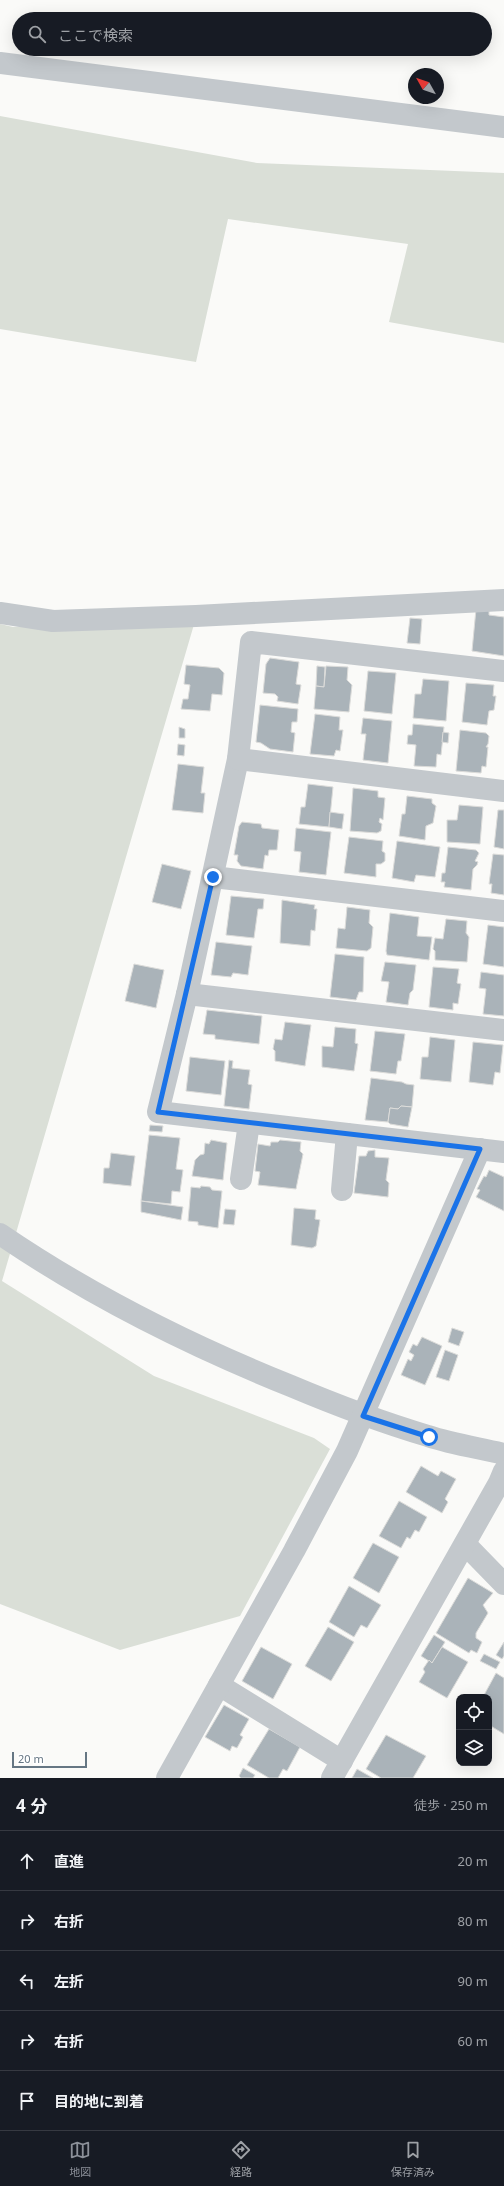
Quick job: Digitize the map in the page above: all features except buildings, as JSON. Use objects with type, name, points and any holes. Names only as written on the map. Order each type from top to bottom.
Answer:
[{"type":"street","points":[[0,63],[504,127]]},
{"type":"street","points":[[0,613],[53,621],[196,616],[504,600]]},
{"type":"street","points":[[504,671],[251,642],[238,759],[187,994],[158,1112],[504,1152]]},
{"type":"street","points":[[238,759],[504,791]]},
{"type":"street","points":[[213,877],[504,911]]},
{"type":"street","points":[[187,994],[504,1030]]},
{"type":"street","points":[[241,1179],[250,1122]]},
{"type":"street","points":[[342,1190],[347,1134]]},
{"type":"street","points":[[167,1778],[294,1551],[347,1451],[480,1149]]},
{"type":"street","points":[[0,1234],[45,1264],[143,1320],[228,1361],[363,1416],[429,1437],[504,1454]]},
{"type":"street","points":[[219,1685],[337,1769],[465,1544],[504,1471]]},
{"type":"street","points":[[465,1544],[500,1574]]},
{"type":"shaded area","points":[[0,116],[257,163],[504,173],[504,343],[389,322],[408,244],[228,219],[196,362],[0,329]]},
{"type":"shaded area","points":[[195,621],[2,1281],[154,1376],[314,1438],[330,1449],[240,1616],[120,1650],[0,1604],[0,624],[13,627]]},
{"type":"route","points":[[213,877],[187,994],[158,1112],[480,1149],[363,1416],[429,1437]]}]
